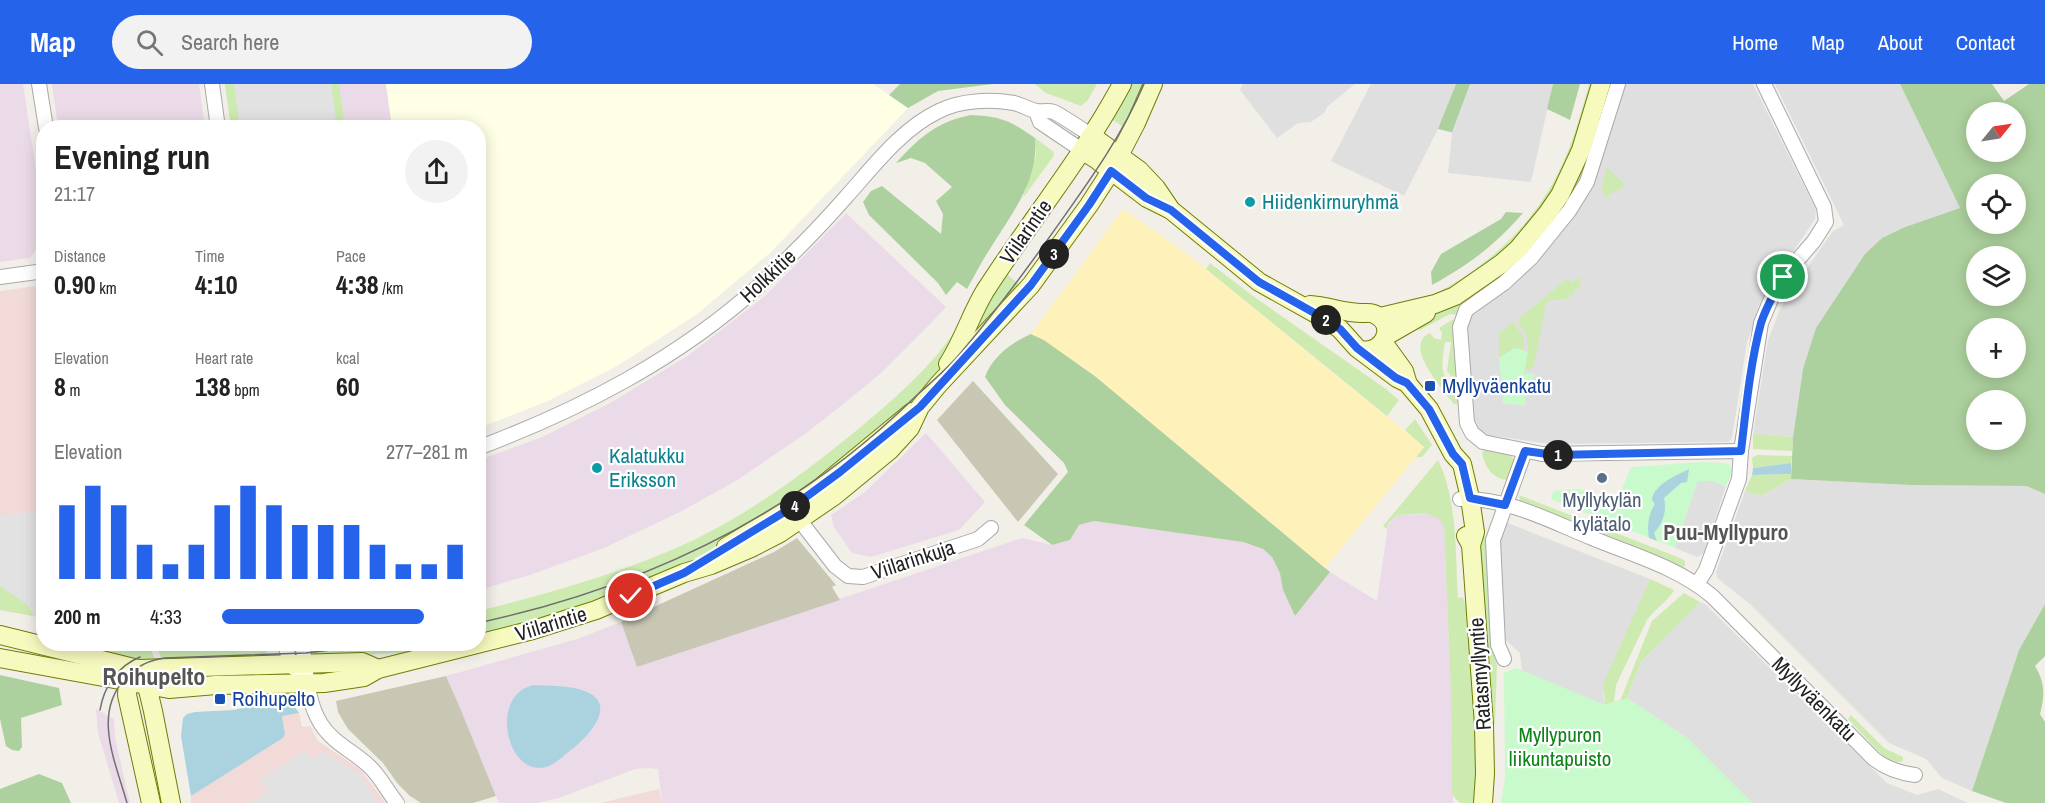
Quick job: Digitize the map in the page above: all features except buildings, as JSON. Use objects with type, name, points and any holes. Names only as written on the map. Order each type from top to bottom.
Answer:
[{"type":"main road","name":"Viilarintie","points":[[938,385],[985,291],[1088,144],[1122,84]]},
{"type":"main road","name":"Viilarintie","points":[[486,643],[564,621],[751,548],[795,515],[864,473],[890,450],[909,428],[920,407],[938,385],[1031,285],[1089,205],[1115,163],[1153,84]]},
{"type":"main road","points":[[1435,304],[1420,318],[1385,339],[1372,351],[1355,345],[1347,333],[1350,322],[1371,315],[1435,304],[1455,296],[1501,264],[1518,249],[1560,195],[1581,150],[1601,84]]},
{"type":"main road","name":"Ratasmyllyntie","points":[[1088,144],[1115,163],[1146,198],[1171,210],[1259,282],[1340,329],[1355,345],[1396,378],[1407,383],[1429,409],[1453,454],[1462,464],[1465,499],[1464,532],[1471,545],[1484,725],[1484,803]]},
{"type":"main road","points":[[1300,304],[1371,315],[1386,327],[1385,339]]},
{"type":"main road","name":"Ratasmyllyntie","points":[[1385,339],[1404,371],[1407,383]]},
{"type":"main road","name":"Viilarintie","points":[[0,635],[36,646]]},
{"type":"main road","name":"Viilarintie","points":[[52,651],[133,676]]},
{"type":"main road","name":"Viilarintie","points":[[147,686],[169,689],[216,685],[308,685],[364,677],[378,669],[454,651]]},
{"type":"main road","name":"Viilarintie","points":[[0,658],[133,676],[298,664],[362,662],[378,669]]},
{"type":"main road","points":[[151,803],[127,695],[133,676],[147,686],[171,803]]},
{"type":"street","points":[[39,84],[45,120]]},
{"type":"street","points":[[212,84],[217,120]]},
{"type":"street","points":[[1618,84],[1587,182],[1569,211],[1531,258],[1504,283],[1466,310],[1460,327],[1468,428],[1476,438],[1483,442],[1555,455],[1741,451]]},
{"type":"street","points":[[1698,584],[1707,570],[1739,479],[1753,363],[1761,323],[1783,277],[1814,241],[1826,222],[1824,207],[1764,84]]},
{"type":"street","name":"Holkkitie","points":[[486,445],[524,431],[601,395],[671,353],[722,316],[760,285],[818,228],[884,156],[924,118],[958,104],[976,101],[1013,103],[1036,111],[1051,111],[1088,144]]},
{"type":"street","points":[[0,278],[36,272]]},
{"type":"street","points":[[1504,659],[1498,645],[1492,540],[1525,451]]},
{"type":"street","name":"Myllyväenkatu","points":[[1465,499],[1505,505],[1677,572],[1698,584],[1874,759],[1899,773],[1915,775]]},
{"type":"street","name":"Viilarinkuja","points":[[795,515],[835,566],[848,576],[863,577],[978,539],[991,528]]},
{"type":"street","points":[[290,651],[308,685],[321,724],[333,739],[369,766],[397,803]]},
{"type":"street","points":[[298,664],[301,651]]},
{"type":"shaded area","points":[[0,84],[23,84],[36,171],[36,249],[30,258],[0,262]]},
{"type":"shaded area","points":[[52,84],[199,84],[204,120],[57,120]]},
{"type":"shaded area","points":[[225,84],[386,84],[391,120],[230,120]]},
{"type":"shaded area","points":[[234,84],[331,84],[336,120],[239,120]]},
{"type":"shaded area","points":[[386,84],[873,84],[908,108],[771,252],[697,314],[617,366],[548,401],[486,425],[486,120],[391,120]]},
{"type":"shaded area","points":[[1243,84],[1355,84],[1311,122],[1298,123],[1277,138],[1240,90]]},
{"type":"shaded area","points":[[1371,84],[1553,84],[1531,182],[1448,173],[1452,133],[1438,129],[1404,196],[1331,161]]},
{"type":"shaded area","points":[[1625,84],[1753,84],[1816,210],[1815,219],[1768,289],[1758,312],[1747,342],[1732,438],[1729,442],[1550,444],[1482,434],[1478,430],[1473,415],[1467,330],[1469,319],[1532,268],[1556,240],[1591,185],[1610,137]]},
{"type":"shaded area","points":[[1775,84],[1900,84],[1960,208],[1905,227],[1882,238],[1803,369],[1793,437],[1753,434],[1768,340],[1781,307],[1793,288],[1833,231],[1844,225]]},
{"type":"shaded area","points":[[846,213],[946,307],[881,373],[805,434],[739,479],[682,511],[604,548],[530,575],[486,588],[486,457],[542,437],[612,402],[689,355],[765,296]]},
{"type":"shaded area","points":[[36,286],[36,617],[0,610],[0,291]]},
{"type":"shaded area","points":[[973,381],[1058,474],[1018,522],[937,420]]},
{"type":"shaded area","points":[[926,433],[985,502],[959,530],[871,557],[852,553],[834,527],[831,515],[865,492]]},
{"type":"shaded area","points":[[1791,479],[1909,485],[2026,486],[2045,494],[2045,604],[2019,650],[1972,791],[1942,778],[1926,759],[1889,743],[1751,605],[1717,578],[1716,572],[1745,491],[1761,496]]},
{"type":"shaded area","points":[[1698,480],[1713,481],[1726,486],[1704,553],[1697,557],[1675,548]]},
{"type":"shaded area","points":[[36,511],[36,616],[27,604],[0,586],[0,516]]},
{"type":"shaded area","points":[[1433,514],[1440,518],[1444,527],[1453,803],[662,803],[658,769],[648,768],[635,769],[559,798],[536,803],[499,803],[446,676],[577,639],[621,622],[637,667],[1022,538],[1052,545],[1070,540],[1079,525],[1094,521],[1243,542],[1263,549],[1272,557],[1281,573],[1283,590],[1295,616],[1330,572],[1377,601],[1388,525],[1397,515]]},
{"type":"shaded area","points":[[1505,522],[1650,579],[1603,695],[1605,705],[1522,672],[1520,653],[1503,638],[1498,552],[1499,531]]},
{"type":"shaded area","points":[[797,538],[836,585],[832,587],[840,600],[637,667],[621,622],[774,552]]},
{"type":"shaded area","points":[[1700,602],[1705,604],[1887,783],[1917,795],[1938,789],[1968,803],[1752,803],[1686,737],[1627,698],[1641,662]]},
{"type":"shaded area","points":[[446,676],[496,796],[473,803],[421,803],[398,784],[383,763],[348,729],[338,712],[336,701]]},
{"type":"shaded area","points":[[96,709],[114,719],[115,738],[130,803],[119,803],[98,733]]},
{"type":"shaded area","points":[[299,713],[302,727],[310,726],[318,741],[360,769],[386,803],[191,803],[191,796],[283,738],[285,734],[282,715]]},
{"type":"shaded area","points":[[321,750],[362,776],[378,803],[250,803],[268,792],[260,779],[304,751],[310,758],[316,758]]},
{"type":"shaded area","points":[[659,789],[662,803],[600,803]]},
{"type":"green space","points":[[225,84],[234,84],[239,120],[230,120]]},
{"type":"green space","points":[[331,84],[339,84],[344,120],[336,120]]},
{"type":"green space","points":[[900,84],[993,84],[938,91],[908,108],[889,95]]},
{"type":"green space","points":[[1035,84],[1097,84],[1088,100],[1081,106],[1046,93]]},
{"type":"green space","points":[[1130,84],[1149,84],[1125,128],[1110,118]]},
{"type":"green space","points":[[1456,84],[1470,84],[1452,132],[1438,129]]},
{"type":"green space","points":[[1553,84],[1580,84],[1570,120],[1547,109]]},
{"type":"green space","points":[[1589,84],[1595,84],[1563,177],[1515,243],[1460,287],[1418,302],[1441,291],[1483,263],[1519,230],[1535,210],[1566,157]]},
{"type":"green space","points":[[1609,84],[1614,84],[1586,171],[1572,197],[1535,249],[1459,315],[1450,314],[1420,330],[1416,328],[1489,284],[1532,245]]},
{"type":"green space","points":[[1900,84],[1992,84],[2004,101],[2029,84],[2045,84],[2045,494],[2026,486],[1909,485],[1791,479],[1793,437],[1803,369],[1816,328],[1865,254],[1882,238],[1905,227],[1960,208]]},
{"type":"green space","points":[[971,115],[998,118],[1019,127],[1035,138],[1035,154],[1028,184],[1014,212],[967,289],[957,282],[946,295],[938,283],[869,215],[863,202],[871,191],[882,186],[941,234],[943,214],[936,201],[952,187],[925,163],[911,158],[896,163],[938,126]]},
{"type":"green space","points":[[1035,138],[1054,152],[1053,157],[1023,198],[1036,155]]},
{"type":"green space","points":[[1607,167],[1626,186],[1608,195],[1609,201],[1601,189]]},
{"type":"green space","points":[[1506,212],[1523,213],[1481,254],[1432,285],[1431,272],[1441,254],[1501,219]]},
{"type":"green space","points":[[1210,263],[1399,400],[1387,416],[1206,269]]},
{"type":"green space","points":[[1003,273],[1024,289],[968,342]]},
{"type":"green space","points":[[1581,277],[1579,289],[1574,289],[1573,295],[1569,295],[1568,299],[1551,300],[1546,304],[1534,367],[1524,371],[1528,344],[1525,333],[1517,320],[1568,278],[1570,283]]},
{"type":"green space","points":[[1452,320],[1457,321],[1458,382],[1447,371],[1451,342],[1445,342],[1443,369],[1447,381],[1458,390],[1459,403],[1454,404],[1427,367],[1420,347],[1423,339],[1430,333],[1434,338],[1441,340],[1442,333],[1439,328]]},
{"type":"green space","points":[[1513,322],[1523,336],[1524,350],[1513,349],[1499,358],[1499,333]]},
{"type":"green space","points":[[958,326],[963,328],[949,357],[924,393],[837,470],[730,540],[663,575],[589,605],[486,636],[486,609],[578,584],[650,559],[699,537],[747,511],[836,447],[871,418],[924,369]]},
{"type":"green space","points":[[1031,334],[1044,340],[1095,376],[1330,572],[1295,616],[1272,557],[1263,549],[1243,542],[1094,521],[1079,525],[1070,540],[1052,545],[1024,525],[1068,472],[1064,463],[1005,405],[985,377],[992,363],[1003,351]]},
{"type":"green space","points":[[1518,348],[1528,352],[1524,374],[1535,373],[1525,400],[1526,406],[1503,403],[1499,358]]},
{"type":"green space","points":[[1415,419],[1432,445],[1422,457],[1416,457],[1424,447],[1405,430]]},
{"type":"green space","points":[[1753,434],[1793,437],[1792,451],[1753,449]]},
{"type":"green space","points":[[1484,450],[1503,452],[1513,459],[1516,463],[1509,480],[1499,478],[1491,472],[1483,458]]},
{"type":"green space","points":[[1757,455],[1792,456],[1791,463],[1753,468],[1752,458]]},
{"type":"green space","points":[[1438,460],[1452,510],[1458,598],[1463,597],[1470,624],[1479,752],[1476,803],[1460,803],[1452,795],[1451,694],[1444,527],[1436,517],[1424,514],[1397,515],[1388,524],[1387,529],[1383,526]]},
{"type":"green space","points":[[1702,462],[1725,463],[1730,465],[1732,471],[1726,486],[1713,481],[1698,481],[1675,548],[1551,499],[1553,491],[1579,489],[1616,504],[1631,467]]},
{"type":"green space","points":[[1791,474],[1791,479],[1761,496],[1745,491],[1752,475]]},
{"type":"green space","points":[[1519,495],[1680,558],[1685,561],[1683,570],[1661,557],[1542,509],[1530,509],[1520,502]]},
{"type":"green space","points":[[1483,534],[1488,541],[1494,654],[1497,665],[1495,724],[1491,724],[1478,535]]},
{"type":"green space","points":[[1650,579],[1674,590],[1647,620],[1616,685],[1614,702],[1605,705],[1603,684]]},
{"type":"green space","points":[[0,586],[27,604],[34,616],[0,610]]},
{"type":"green space","points":[[1684,593],[1700,602],[1641,662],[1627,698],[1620,701],[1652,621]]},
{"type":"green space","points":[[2045,604],[2045,656],[2035,666],[2043,689],[2040,714],[2045,722],[2045,803],[2006,803],[1972,791],[2019,650]]},
{"type":"green space","points":[[106,651],[152,651],[155,660],[148,663],[105,655]]},
{"type":"green space","points":[[159,651],[266,651],[266,657],[163,664]]},
{"type":"green space","points":[[313,651],[423,651],[419,652],[314,657]]},
{"type":"green space","name":"Myllypuron liikuntapuisto","points":[[1516,668],[1605,705],[1627,698],[1686,737],[1752,803],[1501,803],[1505,778],[1504,673]]},
{"type":"green space","points":[[0,675],[59,688],[62,705],[21,718],[22,747],[19,751],[6,746],[0,719]]},
{"type":"green space","points":[[1851,715],[1884,748],[1903,757],[1903,761],[1896,763],[1888,761],[1848,719]]},
{"type":"green space","points":[[39,774],[62,783],[71,803],[0,803],[0,789]]},
{"type":"sand","points":[[1123,209],[1186,253],[1424,447],[1325,568],[1095,376],[1044,340],[1031,334]]},
{"type":"water","points":[[1791,463],[1791,474],[1752,475],[1753,468]]},
{"type":"water","points":[[1689,469],[1687,482],[1681,483],[1664,498],[1664,517],[1654,533],[1657,541],[1649,538],[1649,521],[1655,504],[1652,500],[1654,494],[1666,481]]},
{"type":"water","points":[[533,685],[581,690],[596,698],[600,704],[598,720],[575,747],[549,766],[535,768],[523,762],[514,750],[508,736],[507,720],[510,705],[519,692]]},
{"type":"water","points":[[260,703],[292,703],[299,713],[282,716],[285,734],[283,738],[191,796],[181,736],[183,718],[187,714],[234,710]]},
{"type":"tram line","points":[[486,621],[539,608],[599,589],[657,567],[713,541],[767,512],[819,478],[868,440],[948,367],[1014,286],[1100,165],[1124,126],[1144,84]]},
{"type":"tram line","points":[[127,803],[113,755],[108,723],[115,693],[129,674],[148,662],[165,658],[322,651]]},
{"type":"tram line","points":[[100,710],[113,678],[125,666],[140,657]]},
{"type":"place","name":"Hiidenkirnuryhmä","points":[[1250,202]]},
{"type":"place","name":"Myllyväenkatu","points":[[1430,386]]},
{"type":"place","name":"Kalatukku Eriksson","points":[[597,468]]},
{"type":"place","name":"Myllykylän kylätalo","points":[[1602,478]]},
{"type":"place","name":"Roihupelto","points":[[220,699]]},
{"type":"district","name":"Puu-Myllypuro","points":[[1726,532]]},
{"type":"district","name":"Roihupelto","points":[[154,677]]},
{"type":"route","points":[[631,596],[684,573],[791,508],[840,472],[920,407],[1031,285],[1111,171],[1146,198],[1171,210],[1259,282],[1340,329],[1357,348],[1396,378],[1407,383],[1429,409],[1453,454],[1462,464],[1470,498],[1505,505],[1525,451],[1555,455],[1741,451],[1761,323],[1783,277]]}]
